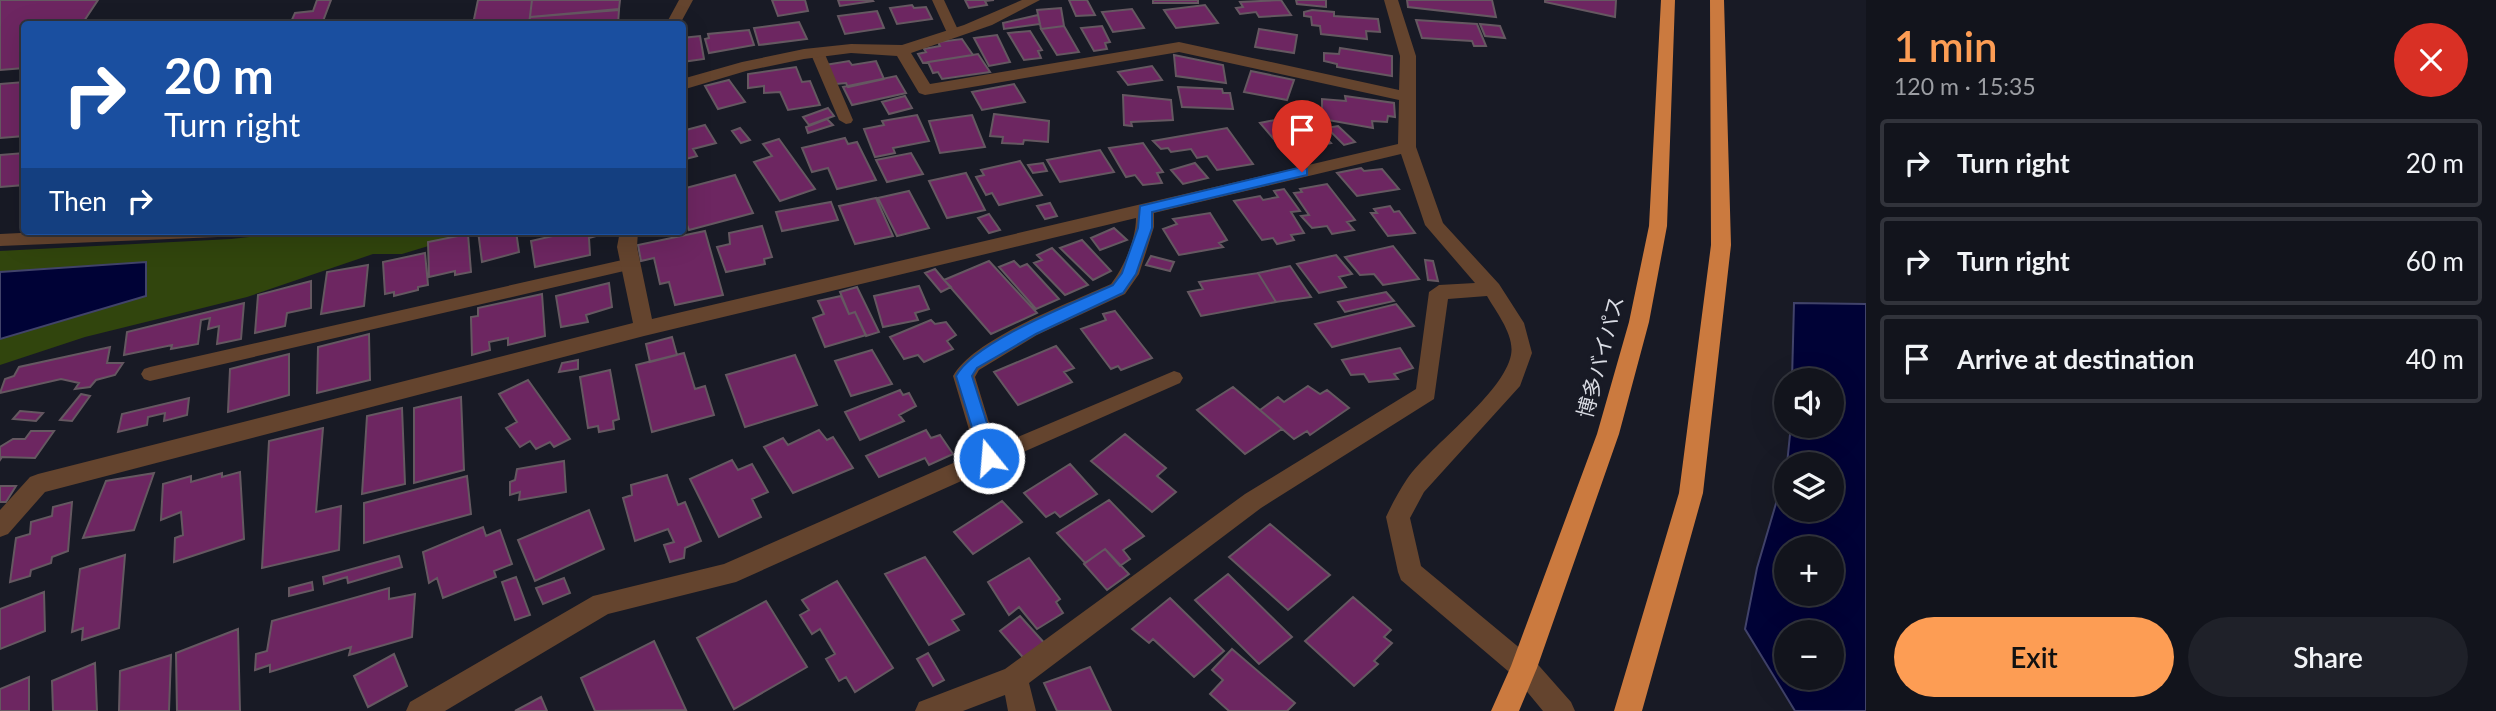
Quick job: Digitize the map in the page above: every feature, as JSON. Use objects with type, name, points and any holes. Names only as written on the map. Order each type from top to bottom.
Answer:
[{"type":"highway","name":"博多バイパス","points":[[1505,711],[1524,668],[1608,434],[1639,322],[1658,226],[1668,0]]},
{"type":"highway","points":[[1628,711],[1690,493],[1709,346],[1721,244],[1717,0]]},
{"type":"street","points":[[675,21],[686,0]]},
{"type":"street","points":[[686,84],[712,74],[817,52],[847,48],[901,50],[1006,14],[1033,0]]},
{"type":"street","points":[[1391,0],[1408,56],[1407,147],[1434,225],[1492,289],[1514,323],[1522,353],[1512,380],[1416,485],[1398,517],[1410,572],[1524,668],[1562,711]]},
{"type":"street","points":[[901,50],[925,90],[1179,47],[1409,97]]},
{"type":"street","points":[[0,527],[38,484],[644,328],[1407,147]]},
{"type":"street","points":[[421,711],[602,604],[727,574],[989,458],[964,376],[971,364],[1030,330],[1118,289],[1129,274],[1145,228],[1145,209]]},
{"type":"street","points":[[0,240],[121,235]]},
{"type":"street","points":[[628,235],[627,247],[644,328]]},
{"type":"street","points":[[929,711],[1014,678],[1253,501],[1426,393],[1439,292],[1492,289]]},
{"type":"street","points":[[1014,678],[1021,711]]},
{"type":"lane","points":[[938,0],[953,32]]},
{"type":"lane","points":[[817,52],[846,120]]},
{"type":"lane","points":[[150,374],[631,264]]},
{"type":"lane","points":[[989,458],[1174,378]]},
{"type":"green space","points":[[268,235],[465,235],[402,254],[373,254],[247,297],[85,337],[0,365],[0,251]]},
{"type":"shaded area","points":[[146,262],[146,296],[0,339],[0,272]]},
{"type":"shaded area","points":[[1794,303],[1866,304],[1866,711],[1795,711],[1782,690],[1844,690],[1844,620],[1774,620],[1774,677],[1745,629],[1757,568],[1774,510],[1774,522],[1844,522],[1844,452],[1788,452],[1790,438],[1844,438],[1844,368],[1792,368]]},
{"type":"building","points":[[0,0],[98,0],[84,21],[21,21],[21,68],[0,70]]},
{"type":"building","points":[[317,0],[331,0],[323,21],[291,21],[295,13],[313,11]]},
{"type":"building","points":[[478,0],[532,0],[529,21],[474,21]]},
{"type":"building","points":[[532,0],[620,0],[619,9],[530,17]]},
{"type":"building","points":[[772,0],[805,0],[808,11],[778,16]]},
{"type":"building","points":[[838,0],[872,0],[873,1],[840,6]]},
{"type":"building","points":[[965,0],[994,0],[985,1],[987,5],[969,8]]},
{"type":"building","points":[[1069,0],[1087,0],[1095,15],[1076,16]]},
{"type":"building","points":[[1153,0],[1198,0],[1198,3],[1153,3]]},
{"type":"building","points":[[1281,0],[1291,15],[1259,17],[1256,12],[1240,14],[1236,8],[1243,7],[1240,2]]},
{"type":"building","points":[[1296,0],[1326,0],[1326,7],[1297,4]]},
{"type":"building","points":[[1407,0],[1492,0],[1496,17],[1408,7]]},
{"type":"building","points":[[1616,0],[1615,17],[1545,2]]},
{"type":"building","points":[[912,5],[914,8],[926,7],[932,19],[897,24],[890,8]]},
{"type":"building","points":[[1205,5],[1218,23],[1176,28],[1164,10]]},
{"type":"building","points":[[1061,8],[1064,26],[1041,29],[1037,10]]},
{"type":"building","points":[[1132,9],[1144,28],[1113,32],[1102,12]]},
{"type":"building","points":[[619,10],[618,21],[529,21],[530,17]]},
{"type":"building","points":[[877,11],[884,28],[845,34],[838,16]]},
{"type":"building","points":[[1304,12],[1334,12],[1334,16],[1378,19],[1380,32],[1366,31],[1367,39],[1321,34],[1320,26],[1312,25],[1311,17],[1304,16]]},
{"type":"building","points":[[1038,15],[1040,24],[1004,29],[1003,23]]},
{"type":"building","points":[[1416,20],[1477,24],[1486,46],[1474,46],[1472,41],[1422,38]]},
{"type":"building","points":[[799,22],[807,39],[759,45],[754,28]]},
{"type":"building","points":[[1480,24],[1500,26],[1505,38],[1485,36]]},
{"type":"building","points":[[1064,26],[1079,52],[1057,55],[1041,29]]},
{"type":"building","points":[[1102,26],[1110,42],[1105,43],[1107,49],[1094,51],[1081,28]]},
{"type":"building","points":[[1259,29],[1297,35],[1294,53],[1255,47]]},
{"type":"building","points":[[749,30],[754,45],[709,53],[705,39],[709,38],[708,34]]},
{"type":"building","points":[[1030,31],[1042,50],[1038,51],[1041,58],[1024,60],[1008,33]]},
{"type":"building","points":[[997,35],[1010,62],[989,66],[974,38]]},
{"type":"building","points":[[700,36],[704,59],[686,61],[686,38]]},
{"type":"building","points":[[962,39],[973,55],[923,63],[918,54],[926,52],[924,49],[940,46],[938,42]]},
{"type":"building","points":[[1340,48],[1392,56],[1392,76],[1337,67],[1337,64],[1324,61],[1324,53],[1339,54]]},
{"type":"building","points":[[978,54],[990,72],[942,79],[938,72],[933,73],[928,62]]},
{"type":"building","points":[[1174,55],[1223,65],[1226,83],[1176,76]]},
{"type":"building","points":[[849,61],[852,65],[876,61],[884,79],[848,87],[846,83],[836,84],[825,65]]},
{"type":"building","points":[[1152,66],[1162,80],[1128,85],[1118,72]]},
{"type":"building","points":[[796,67],[802,82],[810,81],[820,105],[788,110],[780,92],[764,93],[764,86],[748,88],[748,74]]},
{"type":"building","points":[[1251,71],[1294,80],[1287,100],[1244,92]]},
{"type":"building","points":[[896,76],[906,93],[852,105],[843,87]]},
{"type":"building","points":[[729,80],[745,102],[718,109],[705,86]]},
{"type":"building","points":[[21,82],[21,136],[0,138],[0,84]]},
{"type":"building","points":[[1014,84],[1025,102],[982,110],[972,92]]},
{"type":"building","points":[[1178,87],[1222,89],[1223,93],[1230,93],[1233,109],[1182,107]]},
{"type":"building","points":[[1123,95],[1171,100],[1173,120],[1131,122],[1132,126],[1124,125]]},
{"type":"building","points":[[905,96],[912,108],[889,114],[882,102]]},
{"type":"building","points":[[1345,96],[1394,103],[1395,117],[1388,116],[1387,122],[1372,121],[1373,128],[1322,119],[1322,99],[1346,101]]},
{"type":"building","points":[[828,108],[834,116],[809,125],[803,117]]},
{"type":"building","points":[[994,114],[1049,121],[1048,142],[1024,140],[1023,144],[1002,143],[1003,137],[990,136]]},
{"type":"building","points":[[1305,114],[1331,143],[1285,152],[1260,123]]},
{"type":"building","points":[[917,115],[929,141],[893,148],[895,153],[875,157],[864,129],[884,125],[882,121]]},
{"type":"building","points":[[972,115],[985,147],[940,153],[929,121]]},
{"type":"building","points":[[827,119],[833,125],[808,133],[806,127]]},
{"type":"building","points":[[705,125],[716,143],[693,149],[697,156],[686,159],[686,130]]},
{"type":"building","points":[[1338,126],[1355,142],[1344,145],[1327,128]]},
{"type":"building","points":[[740,128],[750,140],[741,143],[732,131]]},
{"type":"building","points":[[1227,128],[1253,164],[1217,170],[1207,156],[1197,158],[1191,149],[1171,152],[1168,148],[1161,149],[1153,141]]},
{"type":"building","points":[[845,138],[848,144],[857,142],[876,180],[837,189],[828,168],[812,172],[802,148]]},
{"type":"building","points":[[779,139],[815,189],[780,201],[754,162],[772,156],[763,144]]},
{"type":"building","points":[[1143,143],[1163,172],[1157,173],[1162,183],[1143,185],[1135,175],[1126,177],[1109,148]]},
{"type":"building","points":[[1100,150],[1114,172],[1060,182],[1047,160]]},
{"type":"building","points":[[21,153],[21,185],[0,187],[0,155]]},
{"type":"building","points":[[911,153],[923,174],[887,182],[876,160]]},
{"type":"building","points":[[1020,161],[1042,195],[999,205],[992,193],[986,195],[976,177],[984,175],[981,170]]},
{"type":"building","points":[[1043,163],[1047,171],[1033,173],[1028,165]]},
{"type":"building","points":[[1195,163],[1208,178],[1183,184],[1171,170]]},
{"type":"building","points":[[1361,168],[1364,171],[1382,169],[1399,189],[1357,196],[1337,173]]},
{"type":"building","points":[[966,173],[985,210],[947,218],[929,181]]},
{"type":"building","points":[[735,175],[753,213],[689,230],[686,222],[686,188]]},
{"type":"building","points":[[1327,184],[1355,220],[1347,222],[1354,230],[1332,234],[1327,226],[1312,228],[1301,216],[1309,215],[1294,193],[1302,192],[1300,189]]},
{"type":"building","points":[[1284,189],[1300,211],[1291,212],[1304,233],[1291,235],[1294,240],[1277,244],[1273,238],[1262,240],[1234,201],[1260,196],[1263,200],[1278,197],[1274,191]]},
{"type":"building","points":[[909,191],[929,228],[897,236],[878,198]]},
{"type":"building","points":[[876,198],[893,236],[855,244],[839,206]]},
{"type":"building","points":[[831,202],[838,220],[782,231],[776,212]]},
{"type":"building","points":[[1050,203],[1057,216],[1045,219],[1037,206]]},
{"type":"building","points":[[1390,206],[1394,212],[1399,211],[1415,233],[1388,236],[1371,213],[1377,213],[1374,209]]},
{"type":"building","points":[[1210,213],[1227,240],[1219,243],[1223,247],[1179,255],[1163,229],[1177,224],[1173,219]]},
{"type":"building","points":[[989,214],[1000,230],[989,233],[978,218]]},
{"type":"building","points":[[762,226],[772,257],[764,259],[765,264],[726,272],[717,247],[730,244],[729,233]]},
{"type":"building","points":[[1114,228],[1127,240],[1100,250],[1091,238]]},
{"type":"building","points":[[705,231],[723,295],[675,305],[669,282],[660,284],[654,258],[641,261],[638,245]]},
{"type":"building","points":[[468,235],[471,272],[455,275],[455,271],[429,277],[428,242]]},
{"type":"building","points":[[479,235],[517,235],[519,252],[482,262]]},
{"type":"building","points":[[553,236],[596,236],[589,238],[590,255],[535,267],[531,241]]},
{"type":"building","points":[[1082,240],[1111,271],[1093,280],[1060,248]]},
{"type":"building","points":[[1393,246],[1419,279],[1383,285],[1374,274],[1360,275],[1345,257]]},
{"type":"building","points":[[1052,248],[1088,285],[1065,295],[1034,263],[1042,260],[1037,255]]},
{"type":"building","points":[[425,253],[428,285],[394,296],[394,292],[385,294],[383,262]]},
{"type":"building","points":[[1336,255],[1352,274],[1339,277],[1346,287],[1319,293],[1297,264]]},
{"type":"building","points":[[1151,256],[1174,262],[1170,271],[1146,265]]},
{"type":"building","points":[[1425,260],[1433,261],[1438,281],[1428,280]]},
{"type":"building","points":[[989,261],[1037,313],[991,334],[944,280]]},
{"type":"building","points":[[1014,261],[1020,267],[1027,264],[1059,299],[1036,309],[999,267]]},
{"type":"building","points":[[368,265],[364,306],[321,314],[327,272]]},
{"type":"building","points":[[1290,266],[1311,297],[1276,302],[1258,273]]},
{"type":"building","points":[[935,269],[951,287],[941,292],[925,273]]},
{"type":"building","points":[[1258,273],[1276,302],[1201,316],[1188,292],[1203,289],[1199,282]]},
{"type":"building","points":[[311,281],[311,308],[287,313],[285,326],[255,333],[258,295]]},
{"type":"building","points":[[609,283],[612,307],[586,315],[588,322],[561,327],[556,296]]},
{"type":"building","points":[[919,286],[929,309],[915,313],[918,320],[883,327],[874,296]]},
{"type":"building","points":[[857,287],[879,332],[866,336],[855,312],[849,314],[840,292]]},
{"type":"building","points":[[1386,292],[1394,301],[1345,312],[1338,302]]},
{"type":"building","points":[[542,294],[545,336],[508,345],[508,338],[489,342],[490,350],[472,355],[471,317],[478,316],[478,308]]},
{"type":"building","points":[[841,296],[849,314],[855,312],[866,335],[825,347],[813,318],[824,314],[818,301]]},
{"type":"building","points":[[244,303],[241,339],[217,344],[219,326],[208,329],[210,318],[201,320],[198,344],[171,349],[172,345],[124,355],[127,332]]},
{"type":"building","points":[[1396,304],[1414,326],[1332,347],[1315,324]]},
{"type":"building","points":[[1115,311],[1152,358],[1121,370],[1118,366],[1111,369],[1081,329],[1106,320],[1103,314]]},
{"type":"building","points":[[931,320],[935,324],[946,322],[956,335],[947,341],[953,349],[924,362],[918,355],[904,359],[890,337]]},
{"type":"building","points":[[369,334],[370,380],[317,393],[318,347]]},
{"type":"building","points":[[672,337],[677,355],[650,362],[646,344]]},
{"type":"building","points":[[1056,346],[1074,368],[1064,372],[1072,382],[1018,405],[994,372]]},
{"type":"building","points":[[110,347],[107,363],[123,363],[115,375],[96,380],[90,387],[75,389],[79,383],[61,379],[0,393],[5,379],[14,376],[19,367]]},
{"type":"building","points":[[1400,348],[1413,368],[1394,374],[1398,379],[1369,382],[1364,374],[1351,375],[1342,360]]},
{"type":"building","points":[[872,350],[892,384],[851,396],[835,361]]},
{"type":"building","points":[[684,353],[695,389],[705,386],[714,415],[652,432],[636,365]]},
{"type":"building","points":[[289,354],[289,395],[228,412],[230,369]]},
{"type":"building","points":[[795,355],[817,405],[745,427],[726,375]]},
{"type":"building","points":[[578,360],[578,369],[559,372],[562,363]]},
{"type":"building","points":[[610,370],[619,419],[613,421],[614,429],[599,432],[598,426],[588,428],[580,377]]},
{"type":"building","points":[[528,380],[570,439],[554,447],[550,442],[536,449],[530,441],[520,447],[506,428],[517,422],[499,394]]},
{"type":"building","points":[[1308,386],[1320,394],[1327,390],[1349,408],[1310,435],[1307,431],[1294,439],[1260,410],[1278,397],[1284,402]]},
{"type":"building","points":[[1233,387],[1282,429],[1245,454],[1197,410]]},
{"type":"building","points":[[900,390],[903,395],[909,393],[916,406],[899,415],[904,421],[860,440],[845,412]]},
{"type":"building","points":[[81,394],[90,396],[72,421],[60,420]]},
{"type":"building","points":[[461,397],[464,470],[414,483],[414,408]]},
{"type":"building","points":[[189,398],[187,415],[164,421],[165,413],[148,417],[147,425],[118,432],[122,414]]},
{"type":"building","points":[[402,408],[405,484],[362,494],[367,416]]},
{"type":"building","points":[[20,411],[43,413],[36,421],[13,419]]},
{"type":"building","points":[[323,428],[316,512],[341,506],[339,550],[262,568],[269,441]]},
{"type":"building","points":[[819,430],[827,440],[833,437],[853,468],[793,493],[764,447],[783,438],[788,445]]},
{"type":"building","points":[[926,430],[931,438],[940,435],[953,454],[929,465],[925,458],[879,477],[866,456]]},
{"type":"building","points":[[31,431],[54,431],[35,458],[2,457],[0,460],[0,447],[13,439],[25,439]]},
{"type":"building","points":[[1125,434],[1166,468],[1157,476],[1176,492],[1152,512],[1091,461]]},
{"type":"building","points":[[732,460],[738,470],[752,464],[768,492],[752,499],[761,517],[719,537],[690,479]]},
{"type":"building","points":[[564,461],[566,492],[519,500],[520,492],[510,495],[510,482],[515,480],[517,469]]},
{"type":"building","points":[[1070,464],[1097,494],[1060,517],[1055,512],[1046,517],[1024,493]]},
{"type":"building","points":[[240,472],[244,539],[174,562],[175,538],[183,535],[181,512],[161,520],[163,484],[191,476],[191,482],[222,473],[222,477]]},
{"type":"building","points":[[154,473],[134,530],[83,538],[106,481]]},
{"type":"building","points":[[667,475],[678,505],[685,502],[701,541],[685,548],[684,558],[670,562],[664,545],[674,542],[668,529],[635,541],[623,498],[632,495],[631,485]]},
{"type":"building","points":[[467,476],[471,514],[364,543],[364,503]]},
{"type":"building","points":[[0,486],[16,486],[6,502],[0,502]]},
{"type":"building","points":[[1109,500],[1144,536],[1123,550],[1130,559],[1120,566],[1105,549],[1085,563],[1057,533]]},
{"type":"building","points":[[1002,501],[1022,522],[973,554],[954,532]]},
{"type":"building","points":[[72,502],[68,551],[52,557],[51,563],[31,570],[30,576],[10,582],[16,538],[30,534],[31,522],[52,516],[53,507]]},
{"type":"building","points":[[589,510],[604,549],[535,581],[518,540]]},
{"type":"building","points":[[1270,524],[1330,575],[1288,610],[1229,557]]},
{"type":"building","points":[[483,527],[486,536],[500,530],[512,564],[494,571],[496,577],[443,598],[437,578],[429,583],[423,552]]},
{"type":"building","points":[[1105,549],[1129,574],[1107,590],[1084,564]]},
{"type":"building","points":[[125,555],[119,628],[82,640],[83,628],[72,632],[80,569]]},
{"type":"building","points":[[399,556],[402,567],[348,583],[347,577],[324,584],[323,577]]},
{"type":"building","points":[[925,557],[964,614],[952,620],[959,630],[929,645],[885,574]]},
{"type":"building","points":[[1029,558],[1060,599],[1056,602],[1063,613],[1037,629],[1019,607],[1009,615],[988,582]]},
{"type":"building","points":[[1228,574],[1292,637],[1259,664],[1195,600]]},
{"type":"building","points":[[516,577],[530,615],[515,620],[502,582]]},
{"type":"building","points":[[564,578],[570,593],[543,604],[536,588]]},
{"type":"building","points":[[837,581],[893,668],[855,692],[846,677],[839,681],[826,659],[835,654],[820,629],[812,634],[800,615],[809,610],[802,600]]},
{"type":"building","points":[[312,582],[313,590],[289,596],[289,588]]},
{"type":"building","points":[[389,588],[389,599],[415,594],[412,637],[349,655],[351,647],[270,672],[270,665],[255,670],[256,654],[267,651],[272,621]]},
{"type":"building","points":[[44,592],[45,631],[0,649],[0,609]]},
{"type":"building","points":[[1353,597],[1391,630],[1384,637],[1392,643],[1374,661],[1378,664],[1354,686],[1305,641]]},
{"type":"building","points":[[1170,598],[1224,651],[1194,677],[1153,639],[1149,643],[1132,629]]},
{"type":"building","points":[[766,601],[807,667],[734,709],[697,638]]},
{"type":"building","points":[[1020,616],[1047,646],[1027,662],[1000,631]]},
{"type":"building","points":[[238,629],[240,711],[177,711],[176,653]]},
{"type":"building","points":[[654,641],[686,710],[595,711],[581,678]]},
{"type":"building","points":[[1232,649],[1295,703],[1287,711],[1229,711],[1210,694],[1223,680],[1212,670]]},
{"type":"building","points":[[928,653],[944,680],[933,686],[917,659]]},
{"type":"building","points":[[394,654],[407,686],[368,707],[354,676]]},
{"type":"building","points":[[171,655],[169,711],[119,711],[120,671]]},
{"type":"building","points":[[95,663],[97,711],[53,711],[52,681]]},
{"type":"building","points":[[1090,667],[1111,711],[1057,711],[1044,683]]},
{"type":"building","points":[[29,677],[29,711],[0,711],[0,689]]},
{"type":"building","points":[[541,697],[547,711],[515,711]]},
{"type":"route","points":[[989,458],[964,376],[971,364],[1030,330],[1118,289],[1129,274],[1145,228],[1145,209],[1302,172]]}]
